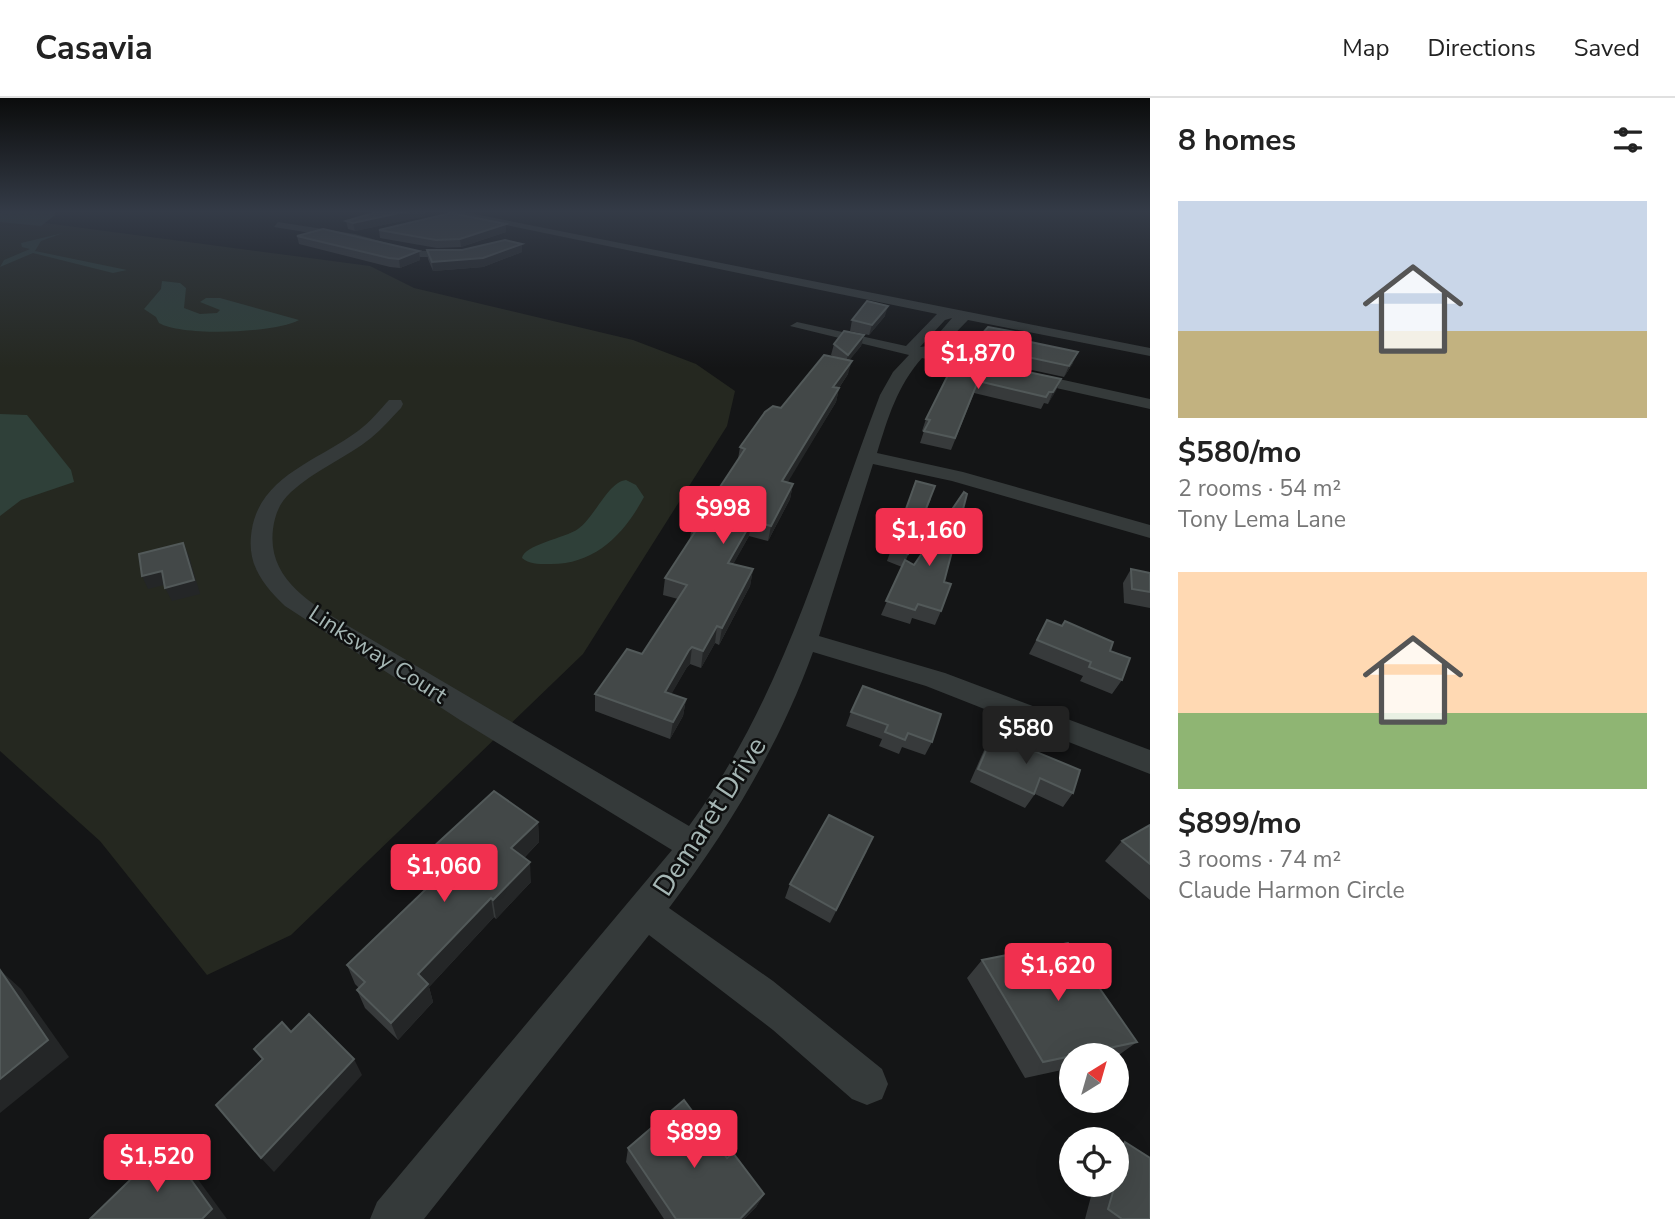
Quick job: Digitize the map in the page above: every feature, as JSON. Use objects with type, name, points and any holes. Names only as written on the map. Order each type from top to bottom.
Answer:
[{"type":"street","points":[[696,263],[1150,352]]},
{"type":"street","name":"Demaret Drive","points":[[394,1219],[646,912],[695,846],[759,743],[803,641],[888,395],[900,374],[919,353],[933,349],[962,319],[955,313]]},
{"type":"street","points":[[797,326],[1150,404]]},
{"type":"street","name":"Linksway Court","points":[[395,404],[367,433],[310,469],[282,491],[268,508],[261,531],[262,561],[280,589],[517,743],[695,846]]},
{"type":"street","points":[[867,457],[956,476],[1150,532]]},
{"type":"street","points":[[803,641],[852,652],[953,685],[1150,762]]},
{"type":"street","points":[[646,912],[719,962],[805,1028],[867,1084]]},
{"type":"shaded area","points":[[0,263],[350,263],[370,266],[414,288],[633,340],[696,364],[735,391],[727,426],[583,654],[291,935],[207,975],[100,841],[0,751]]},
{"type":"shaded area","points":[[74,263],[95,263],[127,270],[113,273]]},
{"type":"shaded area","points":[[162,281],[180,283],[186,288],[184,308],[200,314],[217,313],[220,310],[200,302],[206,298],[220,298],[299,320],[271,328],[229,332],[171,327],[159,323],[156,317],[144,309],[161,289]]},
{"type":"shaded area","points":[[0,414],[27,415],[71,470],[74,482],[21,500],[0,516]]},
{"type":"shaded area","points":[[626,480],[636,485],[644,497],[626,524],[605,546],[579,560],[564,563],[537,564],[522,558],[524,553],[537,545],[578,529],[607,493],[619,482]]},
{"type":"building","points":[[867,301],[888,306],[872,325],[852,320]]},
{"type":"building","points":[[988,327],[1026,334],[1021,340],[1078,352],[1069,366],[972,345]]},
{"type":"building","points":[[844,331],[864,335],[848,355],[834,344]]},
{"type":"building","points":[[824,355],[852,361],[833,387],[839,388],[782,481],[793,484],[771,526],[752,521],[728,563],[753,569],[722,628],[717,626],[703,651],[692,647],[689,650],[665,692],[686,699],[673,722],[595,694],[627,649],[642,654],[687,585],[665,578],[695,532],[691,531],[745,449],[740,447],[765,412],[773,406],[781,408]]},
{"type":"building","points":[[962,358],[1061,379],[1053,392],[1049,392],[1046,397],[978,381],[955,438],[924,431],[930,420],[926,419],[954,363]]},
{"type":"building","points":[[916,481],[935,486],[908,554],[892,548]]},
{"type":"building","points":[[964,492],[967,494],[944,582],[951,584],[941,611],[918,604],[915,610],[886,601],[905,560],[914,565]]},
{"type":"building","points":[[183,543],[194,580],[165,588],[162,571],[142,576],[139,554]]},
{"type":"building","points":[[1131,569],[1150,573],[1150,592],[1132,589]]},
{"type":"building","points":[[1047,620],[1062,626],[1065,621],[1113,642],[1110,651],[1130,658],[1122,680],[1089,667],[1091,662],[1037,640]]},
{"type":"building","points":[[863,686],[941,714],[932,742],[908,733],[905,740],[885,732],[888,725],[851,712]]},
{"type":"building","points":[[993,734],[1080,770],[1073,793],[1040,778],[1034,794],[978,769]]},
{"type":"building","points":[[494,791],[538,822],[511,848],[530,862],[493,900],[491,898],[418,974],[428,984],[391,1023],[357,990],[365,982],[347,965],[450,866],[430,850]]},
{"type":"building","points":[[829,815],[873,837],[836,910],[790,884]]},
{"type":"building","points":[[1150,825],[1150,864],[1122,841]]},
{"type":"building","points":[[1068,943],[1137,1042],[1059,1043],[1059,1059],[1043,1062],[982,960]]},
{"type":"building","points":[[0,970],[48,1040],[0,1079]]},
{"type":"building","points":[[309,1014],[354,1059],[261,1158],[216,1105],[263,1059],[254,1049],[282,1022],[291,1032]]},
{"type":"building","points":[[684,1100],[727,1158],[733,1153],[764,1194],[740,1219],[676,1219],[628,1148]]},
{"type":"building","points":[[166,1145],[212,1209],[202,1219],[90,1219]]},
{"type":"building","points":[[1129,1145],[1150,1158],[1150,1219],[1122,1219],[1108,1209],[1112,1197],[1129,1197]]}]
